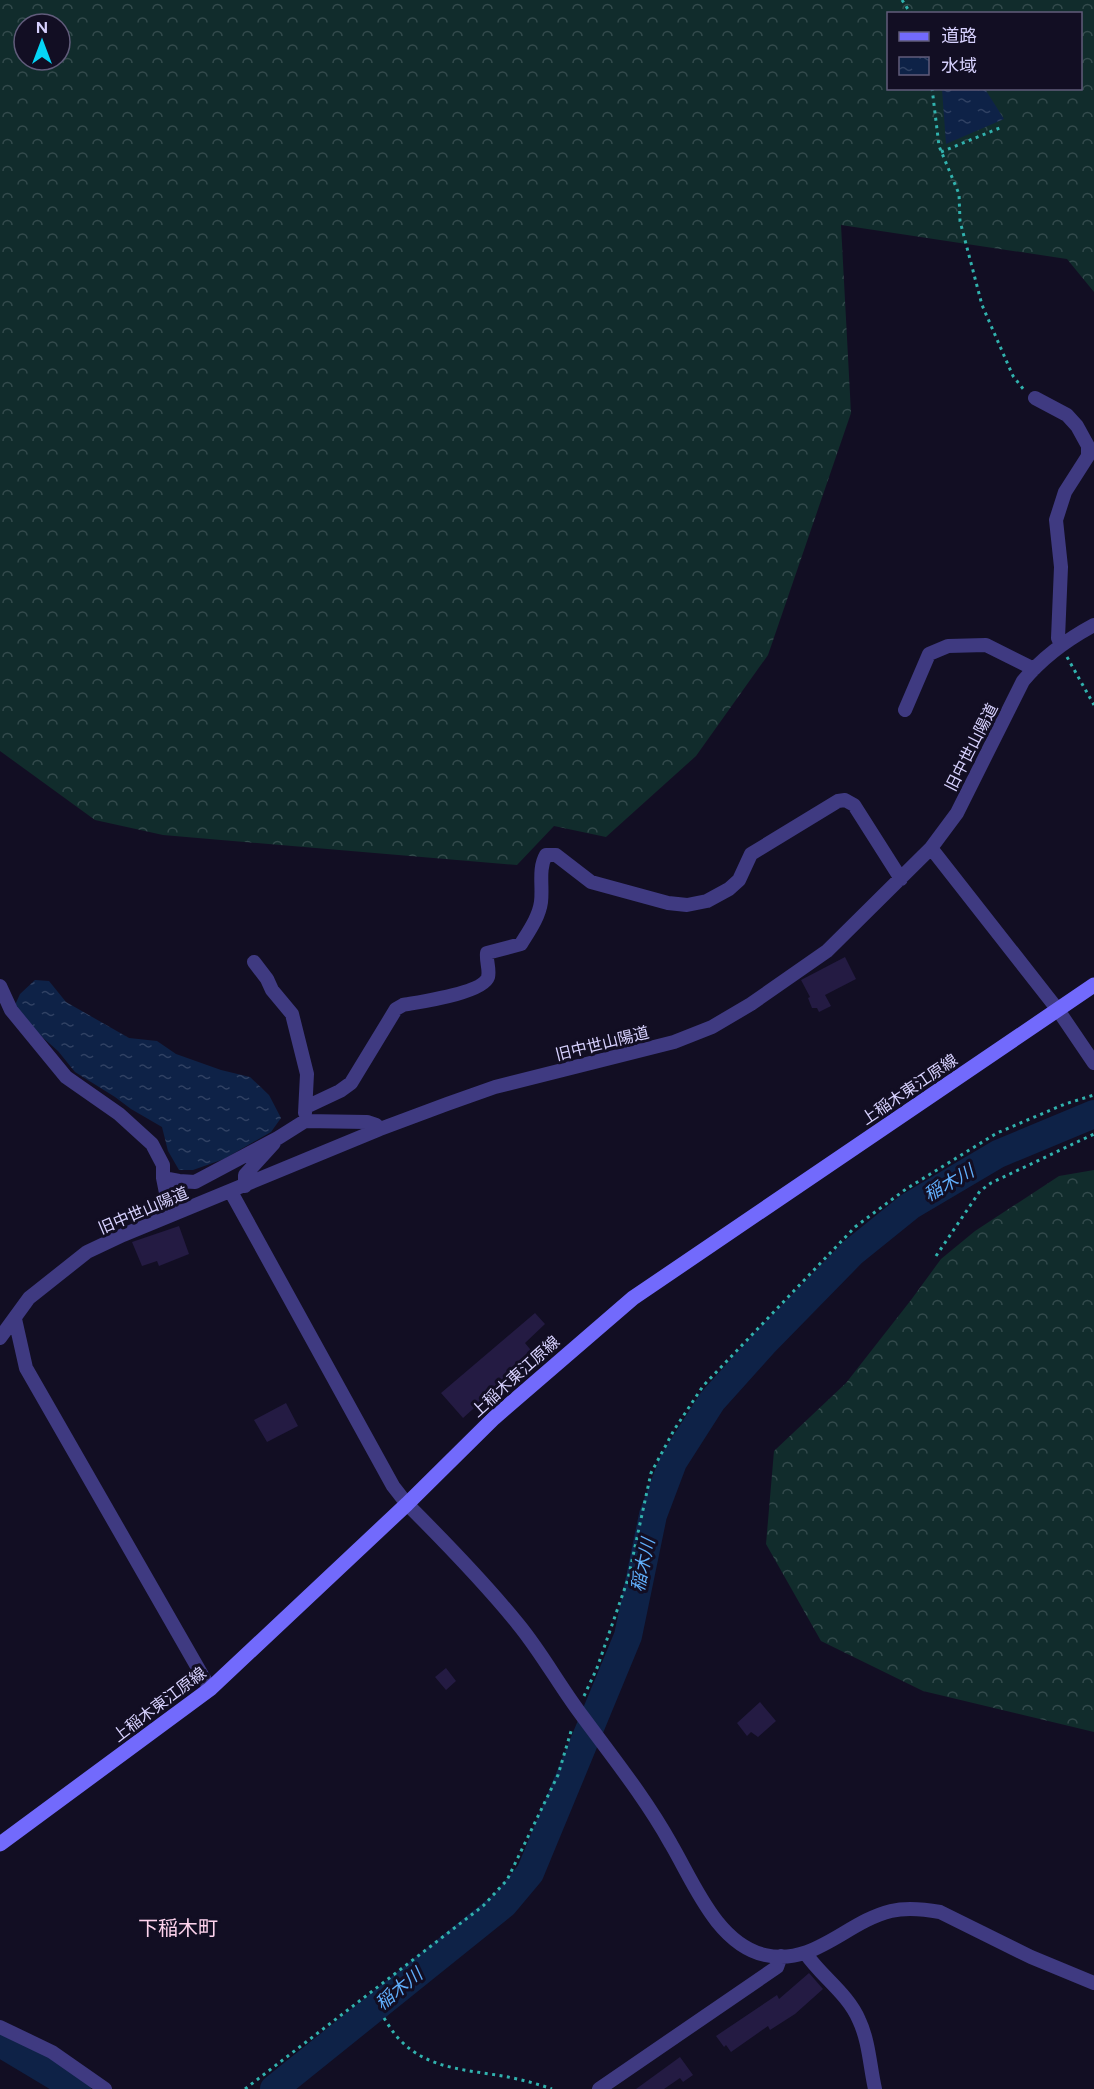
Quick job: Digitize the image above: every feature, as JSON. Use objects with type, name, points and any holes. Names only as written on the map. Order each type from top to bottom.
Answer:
[{"type":"main road","name":"上稲木東江原線","points":[[0,1844],[210,1689],[407,1504],[494,1418],[633,1298],[1094,985]]},
{"type":"street","points":[[1035,398],[1067,416],[1077,426],[1088,446],[1088,456],[1065,492],[1056,520],[1061,567],[1058,638],[1061,645]]},
{"type":"street","name":"旧中世山陽道","points":[[0,1338],[28,1298],[87,1252],[180,1211],[380,1129],[495,1087],[674,1042],[712,1027],[751,1004],[826,951],[931,848],[957,813],[1023,681],[1061,645],[1094,625]]},
{"type":"street","points":[[905,710],[929,654],[948,646],[986,645],[1034,669]]},
{"type":"street","points":[[245,1186],[244,1175],[278,1138],[305,1114],[351,1083],[396,1009],[403,1005],[476,988],[488,977],[487,953],[521,944],[533,925],[541,903],[542,863],[546,855],[556,855],[591,882],[668,903],[687,905],[707,900],[729,889],[739,880],[751,854],[838,801],[845,800],[854,806],[901,879]]},
{"type":"street","points":[[931,848],[1058,1011],[1094,1064]]},
{"type":"street","points":[[254,962],[272,990],[292,1014],[307,1074],[305,1114]]},
{"type":"street","points":[[0,986],[11,1011],[66,1077],[119,1113],[152,1144],[163,1165],[166,1193],[180,1211]]},
{"type":"street","points":[[305,1114],[367,1122],[380,1129]]},
{"type":"street","points":[[163,1178],[195,1182],[278,1138]]},
{"type":"street","points":[[231,1192],[393,1486],[519,1624],[579,1712],[653,1811],[715,1920],[731,1938],[753,1952],[781,1956],[806,1954],[872,1918],[891,1911],[927,1910],[940,1912],[1031,1957],[1094,1983]]},
{"type":"street","points":[[15,1318],[26,1368],[210,1689]]},
{"type":"street","points":[[806,1954],[859,2018],[875,2089]]},
{"type":"street","points":[[600,2089],[777,1967],[781,1956]]},
{"type":"street","points":[[0,2027],[52,2052],[105,2089]]},
{"type":"path","points":[[932,90],[941,152],[959,194],[960,221],[982,305],[1013,376],[1022,388],[1035,398]]},
{"type":"path","points":[[941,152],[1002,127]]},
{"type":"path","points":[[1061,645],[1094,705]]},
{"type":"path","points":[[245,2089],[483,1906],[507,1880],[558,1775],[600,1659],[628,1579],[651,1473],[674,1430],[703,1386],[863,1221],[906,1189],[997,1133],[1065,1104],[1094,1095]]},
{"type":"path","points":[[936,1256],[980,1191],[991,1183],[1094,1134]]},
{"type":"path","points":[[384,2018],[401,2041],[417,2053],[440,2065],[506,2077],[552,2089]]},
{"type":"green space","points":[[0,0],[1094,0],[1094,292],[1067,259],[841,225],[851,413],[768,655],[696,756],[606,837],[554,826],[517,865],[163,835],[95,820],[0,751]]},
{"type":"green space","points":[[1094,1170],[1094,1732],[923,1691],[821,1641],[766,1544],[774,1451],[846,1383],[941,1259],[975,1231],[1059,1176]]},
{"type":"water","points":[[942,90],[986,90],[1004,119],[946,144]]},
{"type":"water","points":[[35,980],[49,981],[66,1002],[129,1038],[157,1041],[176,1054],[221,1070],[250,1077],[269,1095],[281,1118],[271,1132],[224,1159],[193,1170],[179,1170],[168,1151],[162,1127],[75,1072],[58,1051],[32,1028],[15,1005],[20,994]]},
{"type":"building","points":[[845,957],[856,979],[825,995],[831,1006],[819,1012],[817,1008],[812,1008],[808,998],[810,997],[801,980]]},
{"type":"building","points":[[179,1226],[189,1254],[159,1266],[157,1261],[142,1266],[132,1242]]},
{"type":"building","points":[[535,1313],[545,1324],[525,1343],[534,1354],[463,1418],[441,1393]]},
{"type":"building","points":[[286,1403],[298,1426],[267,1442],[254,1420]]},
{"type":"building","points":[[446,1668],[456,1681],[446,1690],[435,1677]]},
{"type":"building","points":[[760,1702],[776,1721],[758,1737],[751,1732],[747,1736],[737,1723]]},
{"type":"building","points":[[809,1973],[823,1989],[795,2014],[770,2030],[768,2026],[731,2052],[726,2045],[724,2047],[716,2036],[777,1995],[779,1999]]},
{"type":"building","points":[[680,2057],[693,2075],[683,2082],[680,2078],[664,2089],[636,2089]]},
{"type":"waterway","name":"稲木川","points":[[274,2089],[504,1904],[530,1873],[628,1636],[653,1515],[673,1462],[712,1401],[765,1342],[853,1252],[910,1206],[998,1154],[1094,1114]]},
{"type":"waterway","name":"稲木川","points":[[0,2043],[77,2089]]},
{"type":"district","name":"下稲木町","points":[[178,1928]]}]
